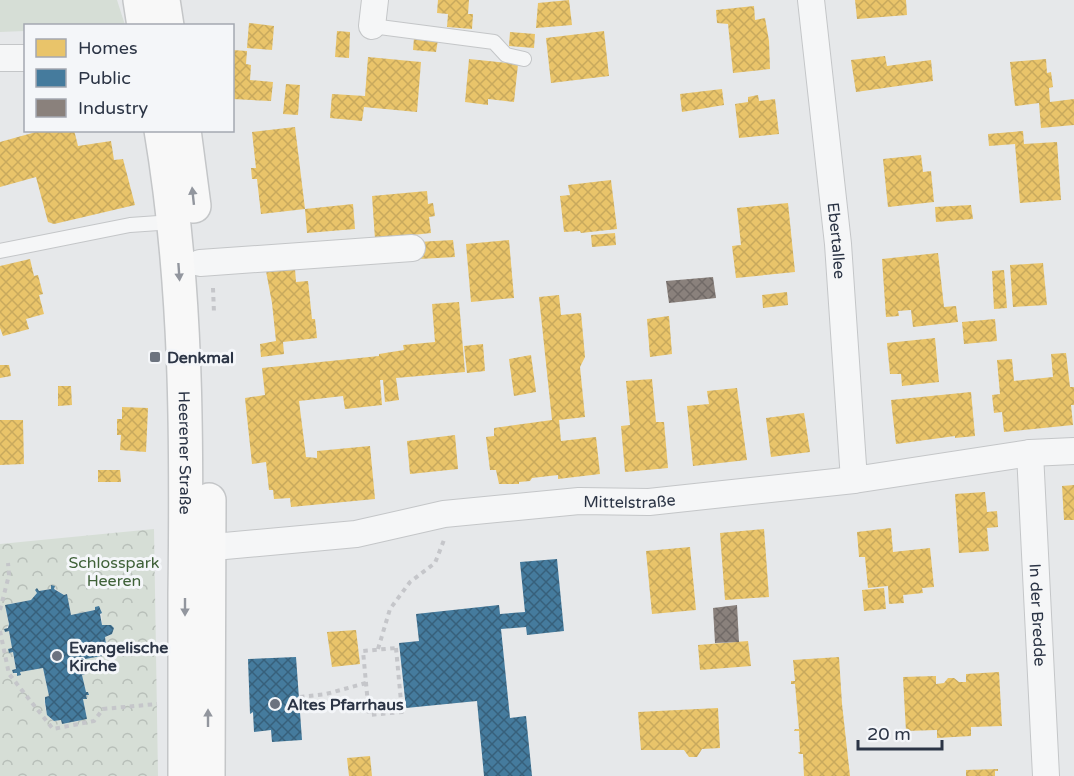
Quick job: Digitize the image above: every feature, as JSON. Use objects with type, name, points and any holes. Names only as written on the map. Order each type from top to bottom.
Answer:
[{"type":"main road","points":[[140,0],[144,24]]},
{"type":"main road","points":[[163,0],[167,24]]},
{"type":"main road","name":"Heerener Straße","points":[[161,132],[178,263],[184,354],[187,460],[197,548],[208,776]]},
{"type":"main road","name":"Heerener Straße","points":[[184,132],[200,263],[209,418],[184,701],[185,776]]},
{"type":"street","points":[[372,26],[375,0]]},
{"type":"street","name":"Ebertallee","points":[[811,0],[838,244],[854,480]]},
{"type":"street","points":[[0,58],[24,58]]},
{"type":"street","points":[[200,263],[412,248]]},
{"type":"street","name":"Mittelstraße","points":[[197,548],[356,534],[444,514],[579,501],[649,502],[854,480],[1029,453],[1074,451]]},
{"type":"street","name":"In der Bredde","points":[[1029,453],[1046,776]]},
{"type":"lane","points":[[372,26],[494,42],[506,55],[524,59]]},
{"type":"lane","points":[[0,251],[130,225],[173,222]]},
{"type":"path","points":[[378,649],[390,609],[410,582],[435,563],[446,537],[444,514]]},
{"type":"path","points":[[0,610],[9,575],[8,563]]},
{"type":"path","points":[[0,631],[9,674],[53,729],[94,721],[103,709],[184,701]]},
{"type":"path","points":[[396,648],[402,712],[369,715],[366,683],[363,651],[396,648]]},
{"type":"path","points":[[300,697],[326,694],[366,683]]},
{"type":"green space","points":[[0,0],[117,0],[125,24],[24,24],[24,31],[0,32]]},
{"type":"green space","name":"Schlosspark Heeren","points":[[154,529],[158,776],[0,776],[0,544]],"holes":[[[51,586],[64,595],[67,594],[71,615],[95,610],[95,607],[101,609],[102,625],[110,625],[114,628],[112,634],[105,637],[107,651],[111,650],[110,657],[107,658],[107,655],[80,660],[82,672],[85,672],[82,675],[86,692],[89,694],[86,695],[87,699],[83,699],[87,719],[62,724],[61,720],[51,719],[46,711],[45,697],[49,696],[43,668],[20,672],[21,675],[13,673],[12,670],[16,669],[13,652],[8,650],[12,648],[9,631],[4,632],[9,624],[5,605],[31,600],[37,593],[35,590],[51,589]]]},
{"type":"building: Homes","points":[[438,0],[469,0],[468,14],[473,14],[472,29],[447,27],[448,14],[437,13]]},
{"type":"building: Homes","points":[[569,0],[572,25],[536,28],[538,3]]},
{"type":"building: Homes","points":[[855,0],[906,0],[907,15],[857,19]]},
{"type":"building: Homes","points":[[754,6],[755,20],[765,18],[770,69],[733,73],[728,24],[717,23],[716,10]]},
{"type":"building: Homes","points":[[249,23],[274,26],[272,50],[247,48]]},
{"type":"building: Homes","points":[[337,31],[350,32],[349,58],[335,57]]},
{"type":"building: Homes","points":[[604,31],[609,76],[551,83],[546,38]]},
{"type":"building: Homes","points":[[510,32],[535,34],[534,48],[509,46]]},
{"type":"building: Homes","points":[[414,38],[438,40],[436,52],[413,50]]},
{"type":"building: Homes","points":[[234,50],[247,51],[246,64],[251,65],[250,80],[273,82],[271,101],[234,99]]},
{"type":"building: Homes","points":[[885,56],[887,66],[931,60],[933,81],[856,92],[851,60]]},
{"type":"building: Homes","points":[[368,57],[421,62],[417,112],[364,107],[362,121],[330,118],[332,94],[365,96]]},
{"type":"building: Homes","points":[[469,59],[518,64],[514,102],[488,99],[488,105],[465,102]]},
{"type":"building: Homes","points":[[1046,59],[1047,73],[1051,72],[1053,87],[1049,88],[1050,102],[1074,99],[1074,125],[1041,128],[1039,103],[1015,106],[1010,62]]},
{"type":"building: Homes","points":[[286,84],[300,85],[298,115],[283,114]]},
{"type":"building: Homes","points":[[722,89],[724,105],[682,112],[680,94]]},
{"type":"building: Homes","points":[[758,95],[759,101],[775,99],[779,134],[739,138],[735,104],[748,102],[748,97]]},
{"type":"building: Homes","points":[[295,127],[305,209],[261,214],[257,179],[252,179],[251,168],[256,168],[252,132]]},
{"type":"building: Homes","points":[[1023,131],[1024,144],[1057,142],[1061,200],[1020,203],[1015,144],[989,146],[988,134]]},
{"type":"building: Homes","points":[[36,132],[74,132],[78,146],[111,141],[114,160],[123,159],[135,205],[54,224],[48,222],[36,177],[0,187],[0,142]]},
{"type":"building: Homes","points":[[921,155],[923,172],[931,171],[934,202],[888,207],[883,159]]},
{"type":"building: Homes","points":[[611,180],[617,229],[581,233],[580,231],[564,232],[560,196],[570,195],[568,185]]},
{"type":"building: Homes","points":[[427,191],[428,204],[433,203],[435,216],[429,217],[431,233],[375,239],[372,196]]},
{"type":"building: Homes","points":[[788,203],[795,272],[736,278],[732,246],[741,245],[737,208]]},
{"type":"building: Homes","points":[[353,204],[355,229],[307,233],[305,209]]},
{"type":"building: Homes","points":[[971,205],[973,219],[936,222],[935,207]]},
{"type":"building: Homes","points":[[615,233],[616,245],[592,247],[591,235]]},
{"type":"building: Homes","points":[[453,240],[455,257],[419,259],[418,242]]},
{"type":"building: Homes","points":[[509,240],[514,298],[471,302],[466,244]]},
{"type":"building: Homes","points":[[938,253],[944,307],[956,306],[958,322],[913,327],[911,310],[898,311],[899,316],[886,317],[882,259]]},
{"type":"building: Homes","points":[[30,259],[34,276],[38,275],[43,294],[39,295],[44,314],[26,319],[29,329],[3,336],[0,328],[0,266]]},
{"type":"building: Homes","points":[[1043,263],[1047,305],[1013,307],[1010,265]]},
{"type":"building: Homes","points":[[295,269],[296,282],[308,281],[312,319],[315,319],[317,338],[283,342],[284,354],[261,357],[260,344],[276,341],[266,271]]},
{"type":"building: Homes","points":[[1004,270],[1007,308],[994,309],[992,271]]},
{"type":"building: Homes","points":[[787,292],[788,305],[763,308],[762,295]]},
{"type":"building: Homes","points":[[559,295],[561,315],[581,313],[585,357],[580,367],[585,417],[559,420],[561,441],[596,437],[600,474],[558,479],[558,475],[532,478],[530,481],[519,482],[519,484],[499,484],[496,470],[490,470],[486,437],[494,436],[494,428],[552,420],[539,297]]},
{"type":"building: Homes","points":[[459,302],[465,372],[396,378],[399,400],[385,402],[383,380],[380,380],[382,405],[345,409],[343,396],[299,401],[306,457],[317,458],[317,451],[370,446],[375,499],[291,507],[290,498],[274,499],[273,490],[269,490],[266,462],[252,464],[245,398],[265,395],[262,368],[379,356],[379,354],[404,350],[403,345],[435,342],[432,304]]},
{"type":"building: Homes","points":[[669,316],[672,354],[650,357],[647,319]]},
{"type":"building: Homes","points":[[995,319],[997,341],[964,344],[962,322]]},
{"type":"building: Homes","points":[[935,338],[939,382],[902,386],[901,374],[890,374],[887,343]]},
{"type":"building: Homes","points":[[483,344],[485,371],[467,373],[464,346]]},
{"type":"building: Homes","points":[[1066,353],[1070,387],[1074,387],[1074,405],[1071,405],[1073,425],[1004,432],[1002,412],[994,413],[992,395],[1000,394],[997,360],[1012,359],[1014,381],[1053,377],[1051,354]]},
{"type":"building: Homes","points":[[531,355],[536,392],[514,396],[509,359]]},
{"type":"building: Homes","points":[[0,365],[9,365],[11,376],[0,378]]},
{"type":"building: Homes","points":[[652,379],[656,422],[664,422],[668,468],[625,472],[621,426],[630,425],[626,381]]},
{"type":"building: Homes","points":[[58,386],[71,386],[72,405],[58,406]]},
{"type":"building: Homes","points":[[737,388],[747,460],[693,466],[687,406],[709,404],[707,391]]},
{"type":"building: Homes","points":[[971,392],[975,436],[955,438],[955,436],[896,444],[891,400]]},
{"type":"building: Homes","points":[[122,407],[148,408],[146,452],[120,450],[121,435],[117,435],[117,419],[122,419]]},
{"type":"building: Homes","points":[[804,413],[810,452],[771,457],[766,418]]},
{"type":"building: Homes","points":[[0,420],[23,420],[24,464],[0,465]]},
{"type":"building: Homes","points":[[455,435],[458,469],[410,474],[407,441]]},
{"type":"building: Homes","points":[[98,470],[120,470],[121,482],[98,482]]},
{"type":"building: Homes","points":[[1074,485],[1074,520],[1064,520],[1062,486]]},
{"type":"building: Homes","points":[[985,492],[987,512],[997,511],[998,527],[987,528],[989,551],[959,553],[955,494]]},
{"type":"building: Homes","points":[[891,528],[893,552],[930,548],[934,587],[922,588],[923,593],[903,595],[904,603],[889,604],[888,586],[868,588],[865,557],[859,557],[857,532]]},
{"type":"building: Homes","points":[[764,529],[769,597],[725,600],[720,533]]},
{"type":"building: Homes","points":[[690,547],[696,610],[652,614],[646,551]]},
{"type":"building: Homes","points":[[884,588],[886,609],[864,611],[862,590]]},
{"type":"building: Homes","points":[[356,630],[360,664],[332,667],[327,632]]},
{"type":"building: Homes","points":[[748,641],[751,666],[700,670],[698,645]]},
{"type":"building: Homes","points":[[839,657],[850,776],[804,776],[803,754],[798,752],[800,752],[799,731],[794,731],[799,729],[795,684],[791,684],[791,681],[795,681],[793,660]]},
{"type":"building: Homes","points":[[999,672],[1002,726],[971,727],[971,736],[937,738],[937,730],[906,731],[903,677],[936,676],[936,684],[944,683],[948,678],[966,682],[966,674]]},
{"type":"building: Homes","points":[[718,708],[720,748],[702,749],[697,757],[689,757],[684,750],[641,750],[638,712]]},
{"type":"building: Homes","points":[[370,756],[372,776],[349,776],[347,758]]},
{"type":"building: Homes","points":[[998,769],[995,771],[995,776],[966,776],[966,770]]},
{"type":"building: Public","points":[[557,559],[564,631],[527,635],[526,627],[501,629],[510,718],[526,716],[532,776],[484,776],[477,701],[406,708],[399,643],[419,641],[416,614],[499,605],[500,614],[525,612],[520,562]]},
{"type":"building: Public","name":"Evangelische Kirche","points":[[51,585],[64,595],[67,594],[71,615],[95,610],[95,607],[99,606],[102,613],[100,614],[102,625],[111,625],[114,628],[112,634],[105,637],[107,651],[111,650],[111,657],[107,658],[107,655],[80,660],[82,672],[85,671],[82,675],[86,692],[89,695],[86,695],[87,699],[83,699],[87,719],[62,724],[61,720],[54,721],[47,715],[45,697],[49,696],[43,668],[20,672],[21,675],[17,676],[17,673],[13,673],[12,670],[16,669],[13,652],[9,653],[8,649],[12,648],[9,631],[5,632],[4,629],[8,628],[9,624],[5,605],[31,600],[37,593],[35,590],[37,588],[39,591],[51,589]]},
{"type":"building: Public","name":"Altes Pfarrhaus","points":[[296,657],[302,740],[272,742],[271,730],[254,732],[253,712],[250,714],[248,659]]},
{"type":"building: Industry","points":[[713,277],[716,298],[669,303],[666,281]]},
{"type":"building: Industry","points":[[737,605],[739,642],[715,643],[713,608]]},
{"type":"place","name":"Denkmal","points":[[155,357]]},
{"type":"place","name":"Evangelische Kirche","points":[[57,656]]},
{"type":"place","name":"Altes Pfarrhaus","points":[[275,704]]}]
